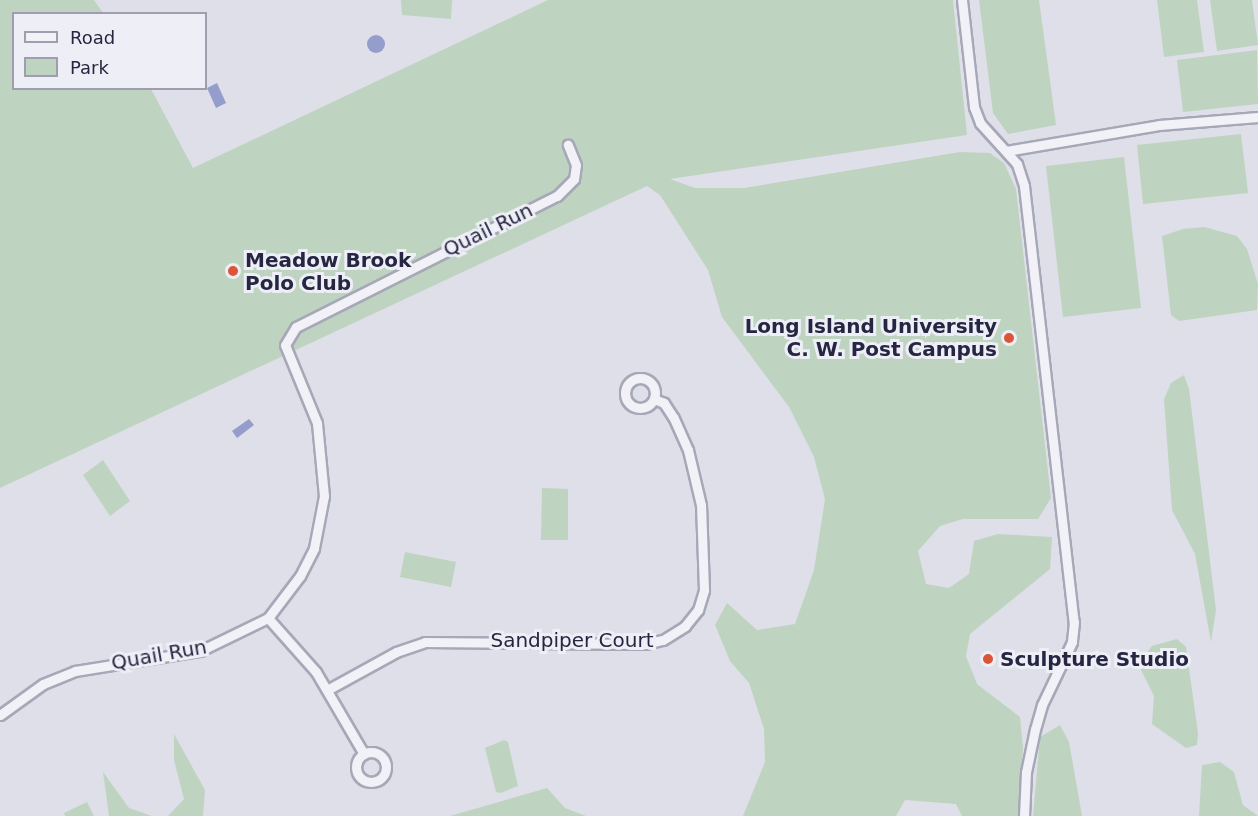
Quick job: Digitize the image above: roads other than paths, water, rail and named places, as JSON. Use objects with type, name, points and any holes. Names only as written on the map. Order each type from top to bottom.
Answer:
[{"type":"street","points":[[962,0],[974,107],[980,123],[1017,164],[1024,186],[1074,622],[1072,642],[1037,722],[1026,772],[1024,816]]},
{"type":"street","points":[[1006,151],[1159,124],[1258,117]]},
{"type":"street","name":"Quail Run","points":[[0,715],[43,684],[75,671],[200,651],[268,618],[300,576],[314,548],[324,496],[317,423],[285,345],[296,327],[557,196],[574,179],[576,165],[568,145]]},
{"type":"street","name":"Sandpiper Court","points":[[327,690],[396,652],[425,642],[645,644],[663,640],[685,626],[698,610],[704,591],[701,505],[688,450],[664,403],[654,399]]},
{"type":"street","points":[[268,618],[327,690],[364,754]]},
{"type":"water","points":[[376,35],[382,38],[385,44],[382,50],[376,53],[370,50],[367,44],[370,38]]},
{"type":"water","points":[[217,83],[226,103],[216,108],[207,88]]},
{"type":"water","points":[[249,419],[254,425],[237,438],[232,431]]},
{"type":"place","name":"Meadow Brook Polo Club","points":[[233,271]]},
{"type":"place","name":"Long Island University C. W. Post Campus","points":[[1009,338]]},
{"type":"place","name":"Sculpture Studio","points":[[988,659]]}]
